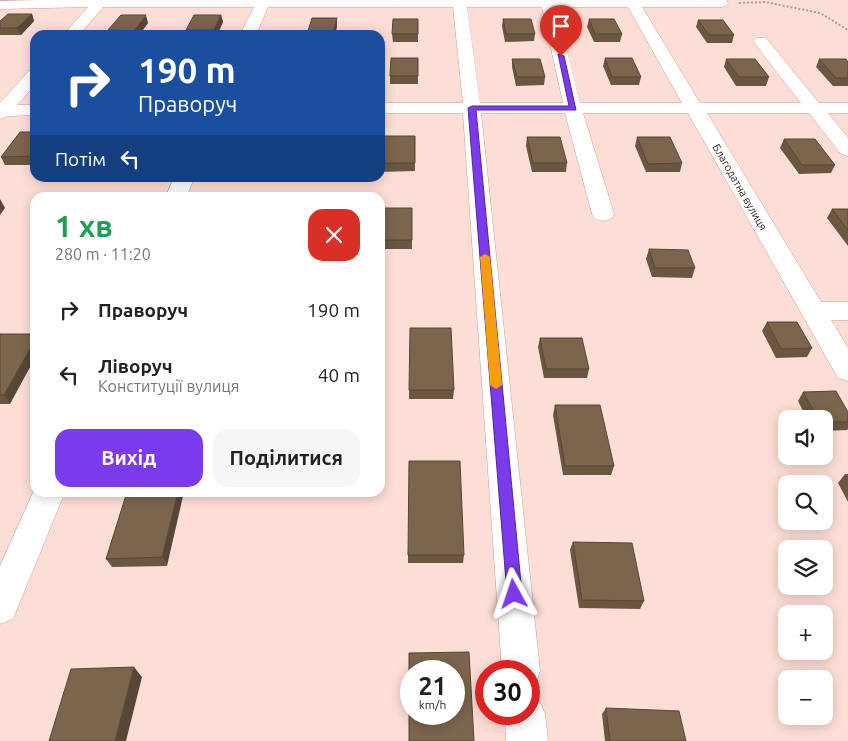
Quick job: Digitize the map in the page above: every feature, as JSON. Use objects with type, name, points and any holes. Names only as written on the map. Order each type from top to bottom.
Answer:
[{"type":"street","points":[[75,30],[101,1]]},
{"type":"street","points":[[0,5],[101,1],[721,3]]},
{"type":"street","points":[[548,1],[573,108],[603,214]]},
{"type":"street","points":[[250,30],[263,2]]},
{"type":"street","points":[[460,2],[472,108],[520,660]]},
{"type":"street","name":"Благодатна вулиця","points":[[633,3],[848,371]]},
{"type":"street","points":[[761,41],[848,150]]},
{"type":"street","points":[[1,112],[30,80]]},
{"type":"street","points":[[385,108],[848,108]]},
{"type":"street","points":[[1,112],[30,110]]},
{"type":"street","points":[[813,311],[848,311]]},
{"type":"street","points":[[0,607],[47,497]]},
{"type":"street","points":[[526,725],[527,741]]},
{"type":"path","points":[[721,3],[765,2],[820,13],[848,30]]},
{"type":"building","points":[[8,14],[32,14],[17,28],[0,28],[0,21]]},
{"type":"building","points":[[121,15],[146,15],[135,30],[108,30]]},
{"type":"building","points":[[194,15],[221,15],[214,30],[186,30]]},
{"type":"building","points":[[312,18],[337,18],[334,30],[308,30]]},
{"type":"building","points":[[393,19],[418,19],[418,34],[392,34]]},
{"type":"building","points":[[503,19],[531,19],[535,34],[506,34]]},
{"type":"building","points":[[589,19],[614,19],[622,34],[595,34]]},
{"type":"building","points":[[698,20],[723,20],[734,35],[709,35]]},
{"type":"building","points":[[391,58],[418,58],[418,76],[390,76]]},
{"type":"building","points":[[605,58],[632,58],[641,77],[612,77]]},
{"type":"building","points":[[512,59],[540,59],[545,77],[517,77]]},
{"type":"building","points":[[726,59],[755,59],[769,77],[739,77]]},
{"type":"building","points":[[819,59],[846,59],[848,62],[848,78],[836,78]]},
{"type":"building","points":[[20,132],[30,132],[30,156],[1,157]]},
{"type":"building","points":[[385,136],[415,136],[415,163],[385,163]]},
{"type":"building","points":[[527,137],[560,137],[567,163],[533,163]]},
{"type":"building","points":[[637,137],[670,137],[682,163],[648,164]]},
{"type":"building","points":[[784,139],[815,139],[835,165],[802,165]]},
{"type":"building","points":[[385,208],[412,208],[412,240],[385,240]]},
{"type":"building","points":[[832,209],[848,209],[848,230]]},
{"type":"building","points":[[649,249],[688,250],[695,268],[655,268]]},
{"type":"building","points":[[767,322],[797,322],[812,348],[781,349]]},
{"type":"building","points":[[410,328],[451,328],[454,390],[409,390]]},
{"type":"building","points":[[0,334],[30,334],[30,349],[4,395],[0,395]]},
{"type":"building","points":[[540,338],[582,338],[589,369],[546,369]]},
{"type":"building","points":[[836,391],[848,412],[848,422],[833,422],[833,410],[813,410],[803,392]]},
{"type":"building","points":[[555,405],[600,405],[614,466],[565,466]]},
{"type":"building","points":[[409,461],[460,461],[464,555],[408,555]]},
{"type":"building","points":[[125,497],[177,497],[162,557],[106,559]]},
{"type":"building","points":[[573,542],[632,543],[644,601],[582,600]]},
{"type":"building","points":[[469,652],[474,741],[409,741],[409,725],[465,725],[465,660],[409,660],[409,653]]},
{"type":"building","points":[[134,667],[115,741],[49,741],[71,669]]},
{"type":"building","points":[[606,708],[679,711],[686,741],[610,741]]},
{"type":"slow traffic","points":[[485,257],[496,385]]},
{"type":"route","points":[[514,594],[472,108],[573,108],[561,56]]}]
